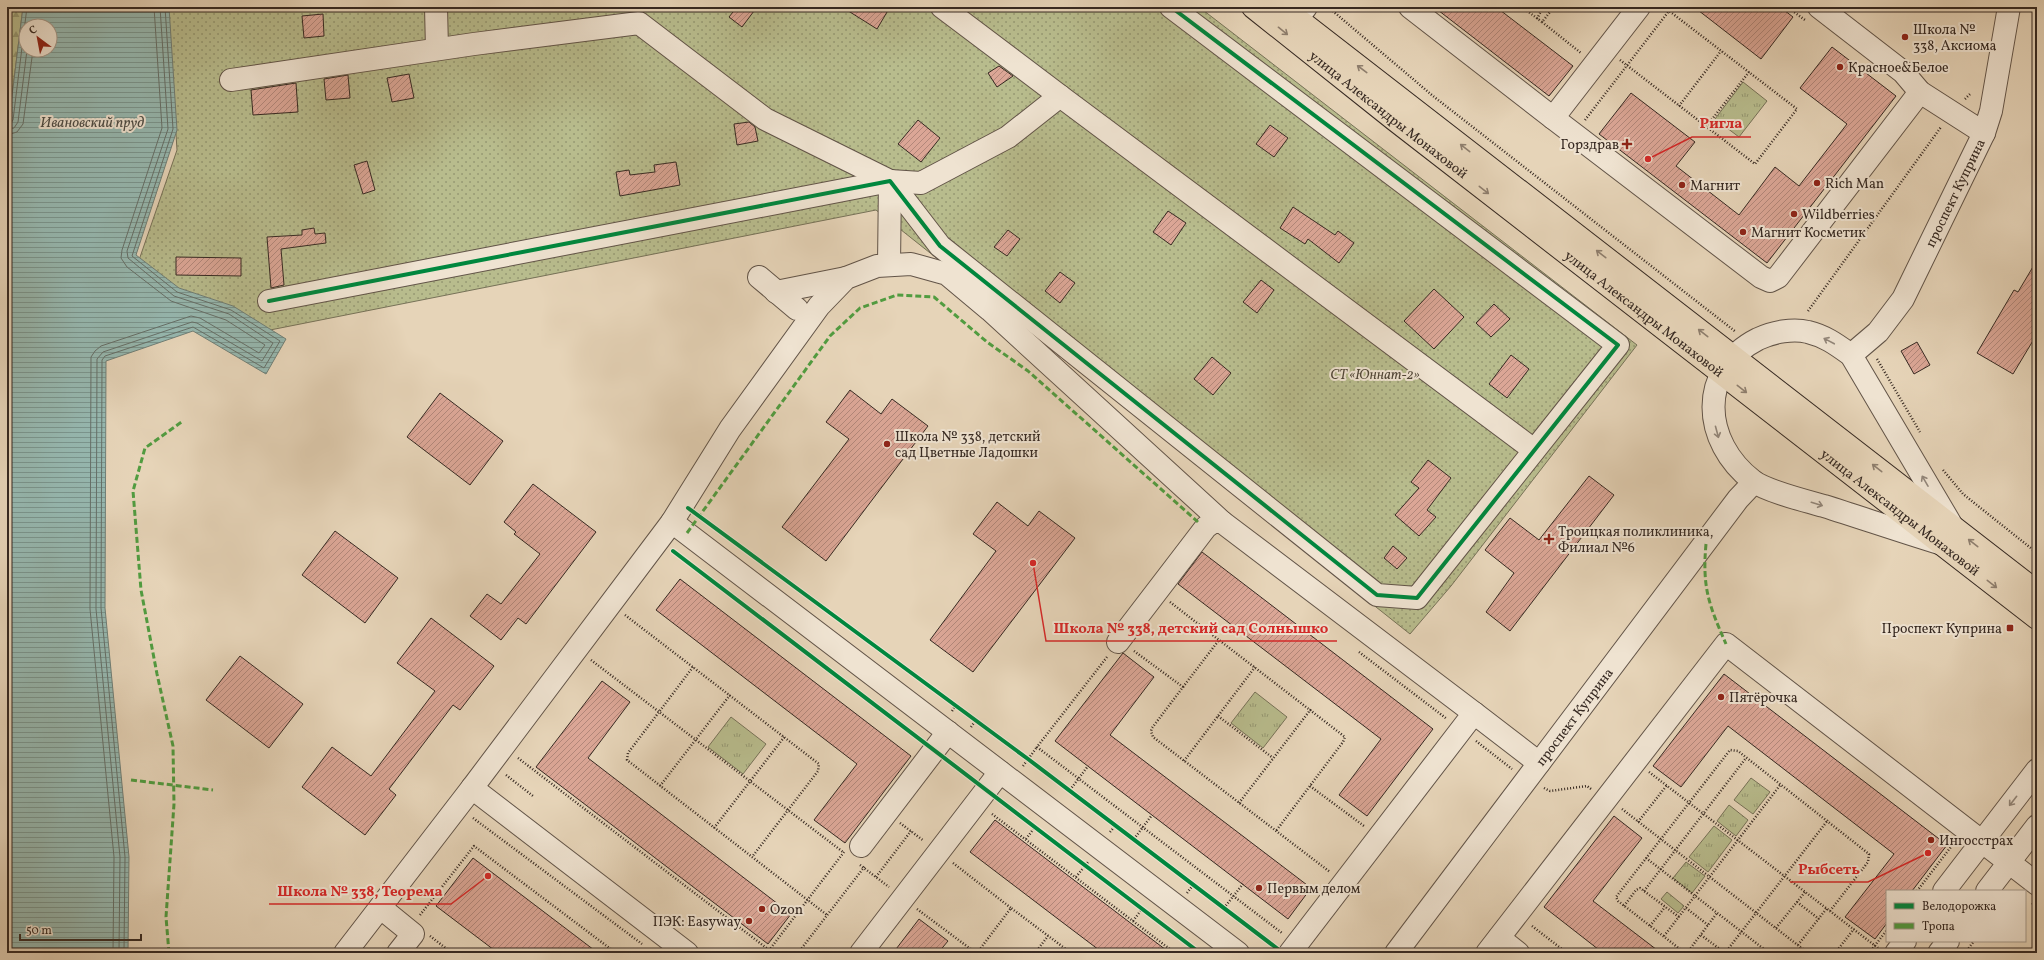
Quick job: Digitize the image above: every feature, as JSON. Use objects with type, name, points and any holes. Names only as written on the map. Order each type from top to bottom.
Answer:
[{"type":"main road","name":"улица Александры Монаховой","points":[[1252,7],[1395,120],[1728,365]]},
{"type":"main road","name":"улица Александры Монаховой","points":[[1295,11],[1728,365],[1946,535],[2037,618]]},
{"type":"main road","name":"улица Александры Монаховой","points":[[1946,535],[2037,592]]},
{"type":"street","points":[[436,7],[437,49]]},
{"type":"street","points":[[942,7],[1534,450]]},
{"type":"street","points":[[231,80],[437,49],[631,16],[765,119],[890,181],[940,246],[1377,595],[1417,598],[1618,345],[1171,7]]},
{"type":"street","points":[[1410,7],[1761,277],[1770,280],[1778,277],[1920,92]]},
{"type":"street","points":[[1553,118],[1639,7]]},
{"type":"street","points":[[1819,7],[1903,72],[1920,92],[1984,133]]},
{"type":"street","name":"проспект Куприна","points":[[1858,349],[1878,332],[1903,299],[1984,133],[1991,111],[2009,7]]},
{"type":"street","points":[[269,301],[890,181],[921,182],[1008,137],[1060,96]]},
{"type":"street","points":[[889,265],[890,181]]},
{"type":"street","points":[[776,292],[846,278],[877,266],[912,264],[947,274],[990,310],[1222,522],[1467,722],[1533,771]]},
{"type":"street","points":[[759,277],[797,309]]},
{"type":"street","points":[[345,953],[381,908],[672,522],[730,429],[818,306],[846,278]]},
{"type":"street","points":[[1786,331],[1807,332],[1858,349],[1946,535],[1786,495],[1754,482],[1734,464],[1718,436],[1713,414],[1716,390],[1728,365],[1748,344],[1765,336],[1786,331]]},
{"type":"street","name":"проспект Куприна","points":[[1396,953],[1738,499],[1754,482]]},
{"type":"street","points":[[672,522],[1238,953]]},
{"type":"street","points":[[1123,644],[1206,527],[1213,522],[1222,522]]},
{"type":"street","points":[[1518,953],[1493,946],[1726,644],[2037,884]]},
{"type":"street","points":[[1287,944],[1467,722]]},
{"type":"street","points":[[855,855],[948,732]]},
{"type":"street","points":[[1945,890],[2037,770]]},
{"type":"street","points":[[861,953],[1000,772]]},
{"type":"street","points":[[472,788],[687,953]]},
{"type":"street","points":[[1988,890],[2037,826]]},
{"type":"street","points":[[381,908],[413,934],[398,953]]},
{"type":"street","points":[[1896,953],[1904,942]]},
{"type":"street","points":[[1939,953],[1947,942]]},
{"type":"path","points":[[1328,7],[1433,96],[1737,333],[1743,329]]},
{"type":"path","points":[[1522,7],[1582,54]]},
{"type":"path","points":[[1537,18],[1543,7]]},
{"type":"path","points":[[1542,22],[1554,7]]},
{"type":"path","points":[[1606,49],[1755,164],[1797,109],[1664,7]]},
{"type":"path","points":[[1574,134],[1672,7]]},
{"type":"path","points":[[1679,106],[1721,51]]},
{"type":"path","points":[[1706,127],[1748,72]]},
{"type":"path","points":[[1808,311],[1952,112],[1970,94]]},
{"type":"path","points":[[1801,312],[1808,311],[1814,313]]},
{"type":"path","points":[[1858,349],[1882,365],[1924,438]]},
{"type":"path","points":[[1940,464],[1963,494],[2037,553]]},
{"type":"path","points":[[1165,598],[1343,734],[1345,740],[1276,831]]},
{"type":"path","points":[[625,615],[816,760],[820,767],[752,857]]},
{"type":"path","points":[[1219,640],[1151,731],[1153,737],[1326,869]]},
{"type":"path","points":[[1183,687],[1123,644],[1038,747],[1233,896],[1287,944]]},
{"type":"path","points":[[1353,647],[1467,722],[1533,771],[1550,791],[1587,786]]},
{"type":"path","points":[[591,660],[788,810],[855,855],[876,877],[976,953],[1011,908]]},
{"type":"path","points":[[693,667],[627,757],[630,764],[828,914]]},
{"type":"path","points":[[1184,761],[1255,667]]},
{"type":"path","points":[[660,786],[730,695]]},
{"type":"path","points":[[950,701],[961,709]]},
{"type":"path","points":[[1239,803],[1311,709]]},
{"type":"path","points":[[1218,716],[1273,758]]},
{"type":"path","points":[[971,717],[982,725]]},
{"type":"path","points":[[714,828],[785,736]]},
{"type":"path","points":[[1717,913],[1686,953],[1624,906],[1616,898],[1730,750],[1734,749],[1866,850],[1870,858],[1830,911]]},
{"type":"path","points":[[1022,754],[1034,763]]},
{"type":"path","points":[[516,757],[773,953]]},
{"type":"path","points":[[1644,890],[1746,758]]},
{"type":"path","points":[[1070,790],[1088,766]]},
{"type":"path","points":[[1648,772],[1872,943]]},
{"type":"path","points":[[504,773],[533,796]]},
{"type":"path","points":[[1664,936],[1781,784]]},
{"type":"path","points":[[1638,822],[1667,785]]},
{"type":"path","points":[[1064,786],[1075,795]]},
{"type":"path","points":[[1310,786],[1360,824]]},
{"type":"path","points":[[1620,808],[1808,953]]},
{"type":"path","points":[[989,811],[1175,953]]},
{"type":"path","points":[[1134,839],[1152,815]]},
{"type":"path","points":[[470,816],[647,948]]},
{"type":"path","points":[[1701,935],[1725,953],[1828,820]]},
{"type":"path","points":[[1110,821],[1122,830]]},
{"type":"path","points":[[1029,823],[1041,832]]},
{"type":"path","points":[[1026,840],[1035,827]]},
{"type":"path","points":[[876,877],[911,831]]},
{"type":"path","points":[[1128,835],[1140,844]]},
{"type":"path","points":[[1918,890],[1954,843]]},
{"type":"path","points":[[418,917],[474,846],[616,953]]},
{"type":"path","points":[[1646,858],[1769,953]]},
{"type":"path","points":[[1079,860],[1091,870]]},
{"type":"path","points":[[959,868],[1071,953]]},
{"type":"path","points":[[1187,880],[1200,889]]},
{"type":"path","points":[[1224,908],[1243,884]]},
{"type":"path","points":[[1624,906],[1636,890],[1640,888],[1679,917]]},
{"type":"path","points":[[1776,928],[1805,892]]},
{"type":"path","points":[[1797,902],[1818,919]]},
{"type":"path","points":[[1136,904],[1147,913]]},
{"type":"path","points":[[1218,904],[1230,913]]},
{"type":"path","points":[[1650,926],[1665,907]]},
{"type":"path","points":[[1686,908],[1708,925]]},
{"type":"path","points":[[1798,945],[1827,908]]},
{"type":"path","points":[[1133,921],[1142,909]]},
{"type":"path","points":[[1526,922],[1567,953]]},
{"type":"path","points":[[1835,953],[1854,929]]},
{"type":"path","points":[[425,931],[452,953]]},
{"type":"path","points":[[1870,953],[1886,931]]},
{"type":"path","points":[[1035,953],[1048,936]]},
{"type":"path","points":[[1186,942],[1196,950]]},
{"type":"path","points":[[1965,953],[1973,942]]},
{"type":"path","points":[[1187,953],[1192,947]]},
{"type":"path","points":[[1798,953],[1802,948]]},
{"type":"green space","points":[[7,7],[23,7],[22,18],[18,18],[18,47],[7,136]]},
{"type":"green space","name":"СТ «Юннат-2»","points":[[168,7],[1199,7],[1637,345],[1451,586],[1410,634],[876,210],[265,331],[170,288],[138,263],[177,150]]},
{"type":"green space","points":[[1743,82],[1767,101],[1739,137],[1715,119]]},
{"type":"green space","points":[[1255,692],[1287,717],[1263,748],[1231,723]]},
{"type":"green space","points":[[731,717],[766,744],[743,774],[708,747]]},
{"type":"green space","points":[[1751,778],[1770,792],[1753,814],[1734,800]]},
{"type":"green space","points":[[1729,805],[1748,820],[1736,836],[1717,821]]},
{"type":"green space","points":[[1714,826],[1732,840],[1708,872],[1689,857]]},
{"type":"green space","points":[[1686,862],[1705,876],[1692,893],[1673,878]]},
{"type":"green space","points":[[1667,892],[1684,906],[1678,913],[1661,899]]},
{"type":"water","name":"Ивановский пруд","points":[[23,7],[169,7],[177,130],[136,255],[179,288],[233,306],[286,339],[266,374],[193,331],[106,361],[105,608],[129,857],[128,953],[7,953],[7,136],[18,47],[18,58],[58,58],[58,18],[22,18]]},
{"type":"building","points":[[737,7],[757,7],[742,27],[729,17]]},
{"type":"building","points":[[842,7],[890,7],[877,29]]},
{"type":"building","points":[[1434,7],[1496,7],[1573,66],[1549,96]]},
{"type":"building","points":[[1694,7],[1780,7],[1793,17],[1761,59]]},
{"type":"building","points":[[323,14],[324,36],[304,38],[302,16]]},
{"type":"building","points":[[1832,47],[1896,96],[1767,263],[1599,134],[1631,93],[1695,142],[1676,166],[1739,215],[1775,167],[1799,186],[1847,124],[1800,88]]},
{"type":"building","points":[[999,66],[1013,76],[997,87],[988,73]]},
{"type":"building","points":[[409,74],[414,98],[392,102],[387,78]]},
{"type":"building","points":[[348,75],[350,98],[326,100],[324,79]]},
{"type":"building","points":[[296,83],[298,112],[253,115],[251,90]]},
{"type":"building","points":[[918,120],[940,138],[921,162],[898,144]]},
{"type":"building","points":[[749,122],[755,127],[758,141],[737,145],[734,124]]},
{"type":"building","points":[[1270,125],[1288,138],[1274,157],[1256,144]]},
{"type":"building","points":[[367,161],[375,190],[363,194],[354,165]]},
{"type":"building","points":[[676,162],[680,185],[620,196],[616,172],[629,170],[630,175],[655,172],[654,165]]},
{"type":"building","points":[[1293,207],[1335,235],[1338,231],[1354,243],[1339,263],[1308,239],[1305,244],[1280,228]]},
{"type":"building","points":[[1168,211],[1186,223],[1171,245],[1153,232]]},
{"type":"building","points":[[314,228],[315,234],[325,233],[326,243],[281,249],[284,285],[271,288],[267,237],[302,235],[302,230]]},
{"type":"building","points":[[1008,230],[1020,239],[1007,256],[994,247]]},
{"type":"building","points":[[176,257],[241,258],[241,276],[176,275]]},
{"type":"building","points":[[2037,260],[2037,334],[2013,374],[1977,353],[2014,290],[2018,292]]},
{"type":"building","points":[[1060,272],[1075,283],[1060,303],[1045,291]]},
{"type":"building","points":[[1261,280],[1274,290],[1257,313],[1243,302]]},
{"type":"building","points":[[1434,289],[1464,317],[1434,349],[1404,321]]},
{"type":"building","points":[[1494,304],[1510,319],[1491,337],[1476,323]]},
{"type":"building","points":[[1917,342],[1930,365],[1914,374],[1901,351]]},
{"type":"building","points":[[1511,355],[1529,369],[1507,398],[1489,384]]},
{"type":"building","points":[[1212,357],[1231,373],[1213,395],[1194,379]]},
{"type":"building","points":[[850,390],[881,414],[892,399],[928,426],[826,561],[782,527],[849,439],[826,422]]},
{"type":"building","points":[[440,393],[503,441],[470,485],[407,437]]},
{"type":"building","points":[[1428,460],[1451,478],[1427,510],[1436,517],[1419,536],[1395,515],[1419,488],[1411,482]]},
{"type":"building","points":[[1589,476],[1614,495],[1510,631],[1486,612],[1514,573],[1485,550],[1510,518],[1539,540]]},
{"type":"building","points":[[533,484],[596,532],[526,624],[518,618],[501,640],[470,616],[487,594],[501,604],[540,554],[514,534],[516,532],[504,522]]},
{"type":"building","points":[[997,502],[1028,526],[1039,511],[1075,538],[973,672],[930,640],[996,551],[973,534]]},
{"type":"building","points":[[335,531],[398,578],[365,623],[302,575]]},
{"type":"building","points":[[1393,546],[1407,558],[1397,569],[1384,558]]},
{"type":"building","points":[[1202,552],[1433,729],[1367,816],[1339,795],[1381,739],[1178,584]]},
{"type":"building","points":[[680,579],[911,756],[845,843],[814,820],[857,764],[656,610]]},
{"type":"building","points":[[431,618],[494,666],[460,710],[453,705],[389,789],[396,795],[365,835],[302,787],[332,747],[371,776],[435,691],[397,663]]},
{"type":"building","points":[[1123,653],[1154,677],[1110,735],[1311,888],[1288,919],[1055,741]]},
{"type":"building","points":[[240,656],[303,704],[269,748],[206,700]]},
{"type":"building","points":[[1724,674],[1947,845],[1913,890],[1886,890],[1886,924],[1875,939],[1845,917],[1894,854],[1728,726],[1681,787],[1653,766]]},
{"type":"building","points":[[602,681],[630,702],[588,758],[791,914],[768,944],[536,767]]},
{"type":"building","points":[[1614,816],[1642,838],[1593,901],[1661,953],[1603,953],[1544,907]]},
{"type":"building","points":[[995,820],[1170,953],[1103,953],[1062,922],[970,852]]},
{"type":"building","points":[[473,858],[598,953],[498,953],[436,906]]},
{"type":"building","points":[[919,919],[948,941],[938,953],[893,953]]},
{"type":"marked path","points":[[687,533],[830,336],[860,308],[897,295],[934,297],[987,342],[1028,371],[1198,522]]},
{"type":"marked path","points":[[169,953],[166,917],[174,804],[173,746],[157,674],[141,590],[133,491],[145,448],[183,421]]},
{"type":"marked path","points":[[1706,544],[1705,573],[1708,596],[1726,644]]},
{"type":"marked path","points":[[131,780],[213,790]]},
{"type":"cycle path","points":[[269,301],[890,181],[940,246],[1377,595],[1417,598],[1618,345],[1171,7]]},
{"type":"cycle path","points":[[688,508],[1028,759],[1283,953]]},
{"type":"cycle path","points":[[673,551],[1200,953]]},
{"type":"place","name":"Школа № 338, Аксиома","points":[[1905,37]]},
{"type":"place","name":"Красное&Белое","points":[[1840,67]]},
{"type":"place","name":"Горздрав","points":[[1627,144]]},
{"type":"place","name":"Ригла","points":[[1648,159]]},
{"type":"place","name":"Rich Man","points":[[1817,183]]},
{"type":"place","name":"Магнит","points":[[1682,185]]},
{"type":"place","name":"Wildberries","points":[[1794,214]]},
{"type":"place","name":"Магнит Косметик","points":[[1743,232]]},
{"type":"place","name":"Школа № 338, детский сад Цветные Ладошки","points":[[887,444]]},
{"type":"place","name":"Троицкая поликлиника, Филиал №6","points":[[1549,539]]},
{"type":"place","name":"Школа № 338, детский сад Солнышко","points":[[1033,563]]},
{"type":"place","name":"Проспект Куприна","points":[[2010,628]]},
{"type":"place","name":"Пятёрочка","points":[[1721,697]]},
{"type":"place","name":"Ингосстрах","points":[[1931,840]]},
{"type":"place","name":"Рыбсеть","points":[[1928,853]]},
{"type":"place","name":"Школа № 338, Теорема","points":[[488,876]]},
{"type":"place","name":"Первым делом","points":[[1259,888]]},
{"type":"place","name":"Ozon","points":[[762,909]]},
{"type":"place","name":"ПЭК: Easyway","points":[[749,921]]}]
